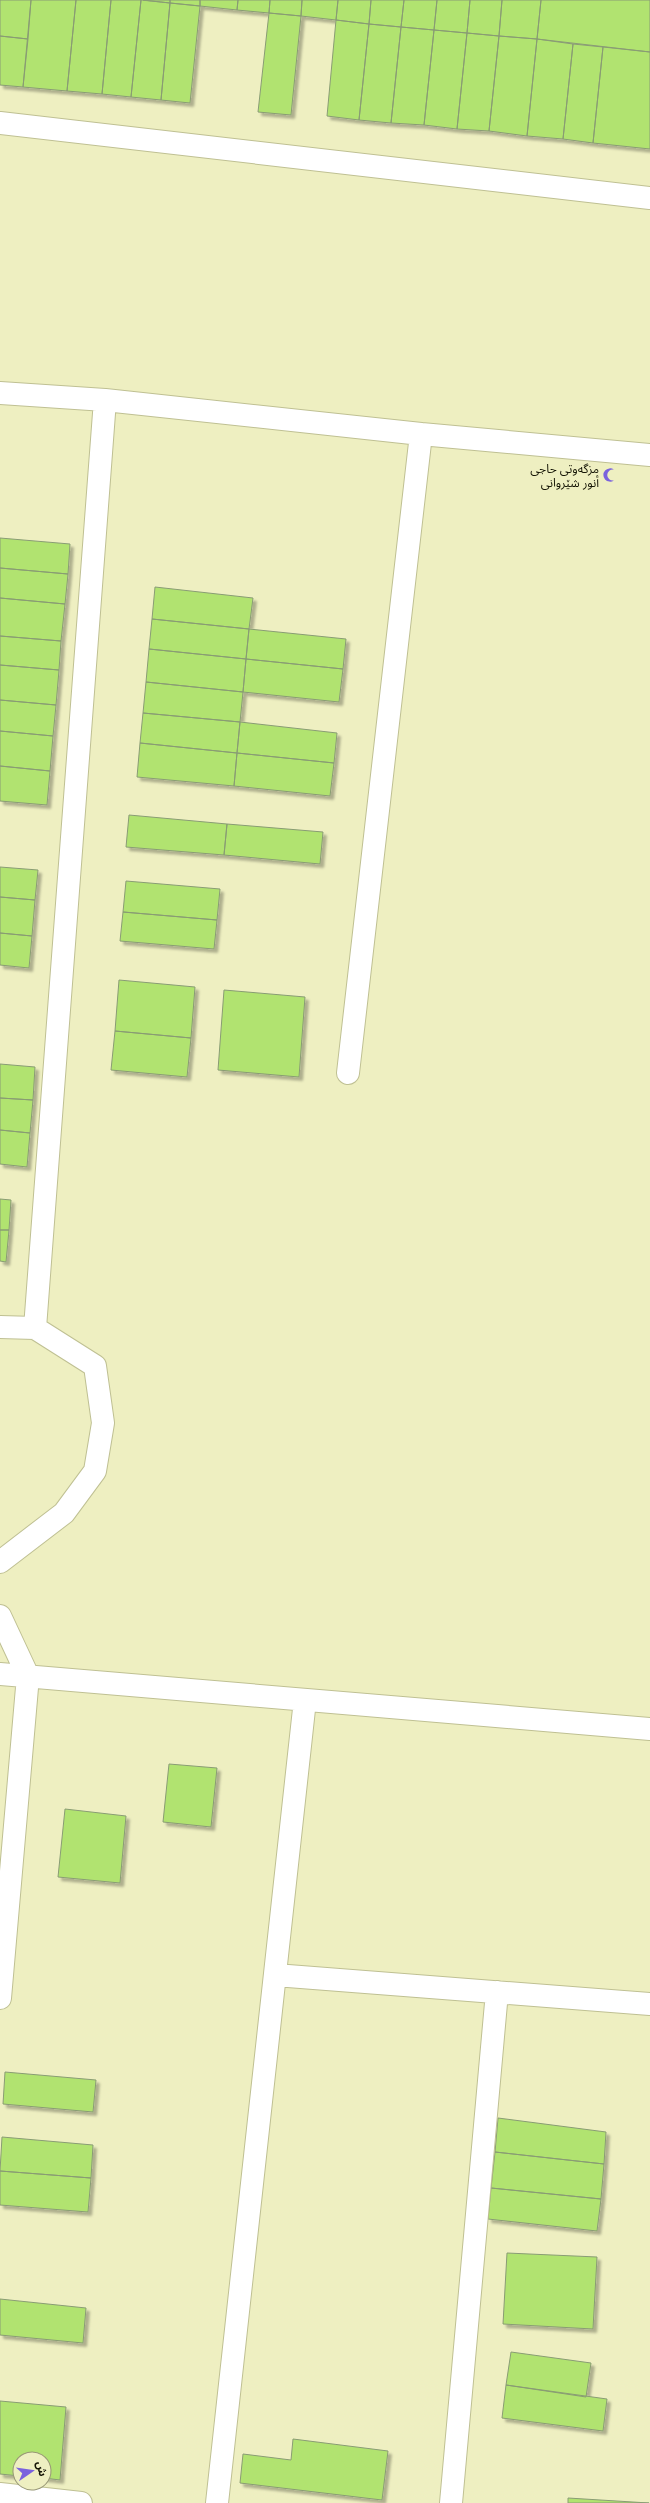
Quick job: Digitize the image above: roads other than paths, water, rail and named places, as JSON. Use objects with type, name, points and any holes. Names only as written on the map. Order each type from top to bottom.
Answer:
[{"type":"street","points":[[0,123],[650,198]]},
{"type":"street","points":[[0,393],[105,400],[421,434],[650,455]]},
{"type":"street","points":[[35,1328],[105,400]]},
{"type":"street","points":[[348,1073],[421,434]]},
{"type":"street","points":[[0,1327],[35,1328],[96,1366],[103,1423],[95,1471],[73,1501],[64,1513],[0,1562]]},
{"type":"street","points":[[0,1616],[28,1676],[0,1998]]},
{"type":"street","points":[[0,1674],[650,1729]]},
{"type":"street","points":[[217,2503],[305,1700]]},
{"type":"street","points":[[275,1975],[650,2004]]},
{"type":"street","points":[[451,2503],[497,1992]]},
{"type":"street","points":[[0,2494],[81,2503]]},
{"type":"place","name":"مزگەوتی حاجی أنور شێروانی","points":[[610,475]]}]
